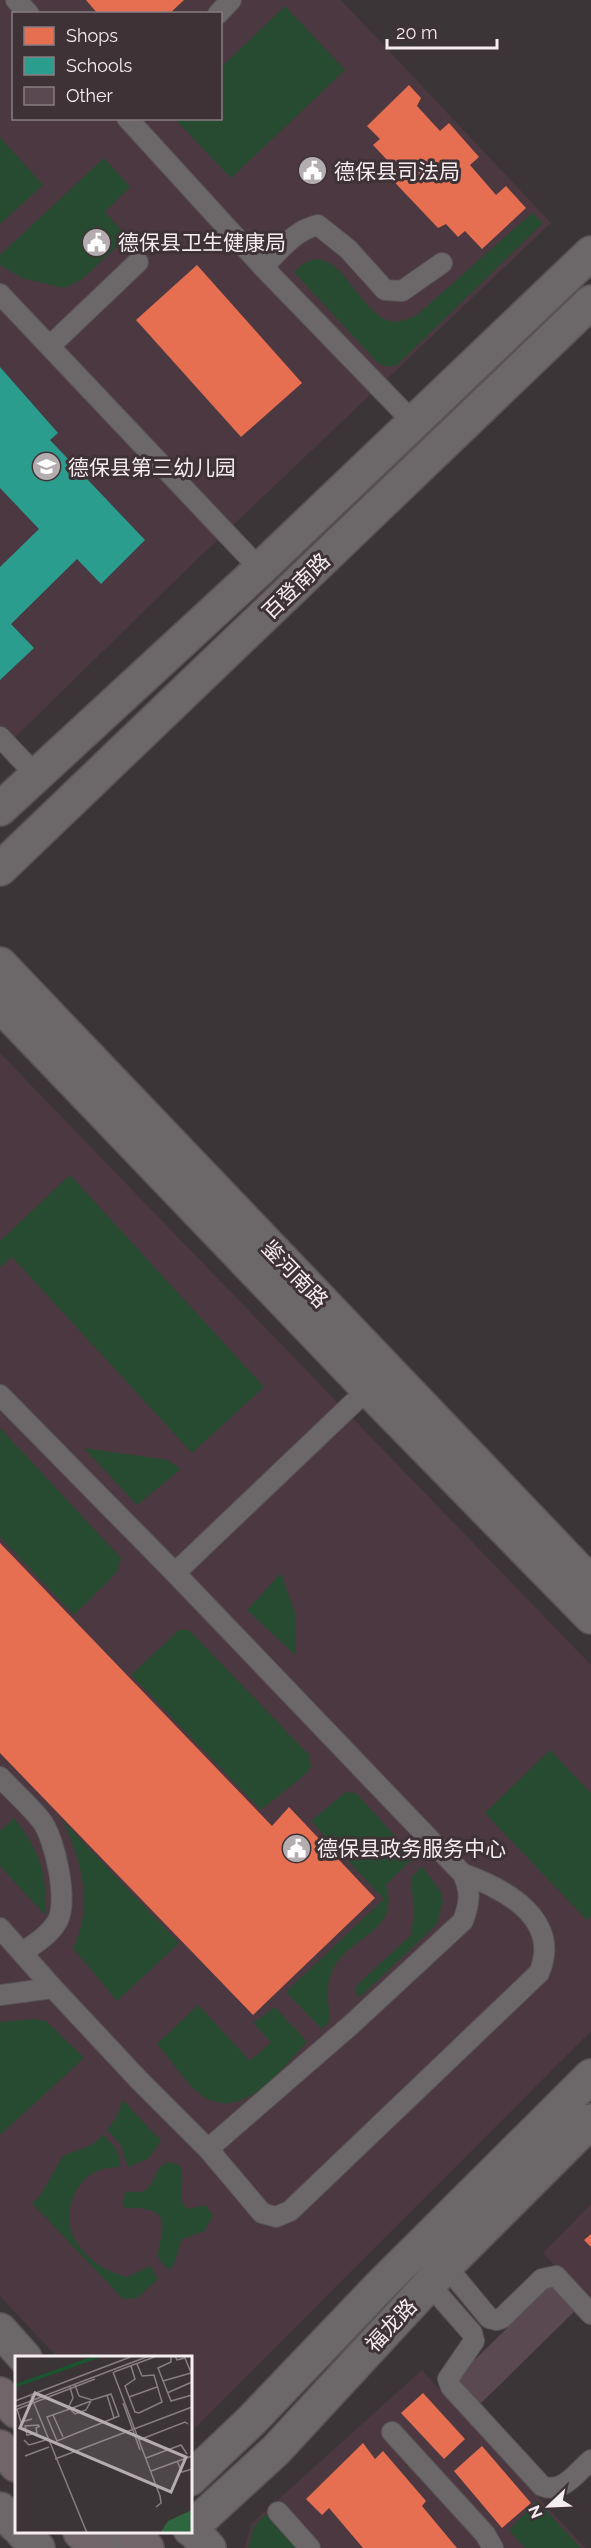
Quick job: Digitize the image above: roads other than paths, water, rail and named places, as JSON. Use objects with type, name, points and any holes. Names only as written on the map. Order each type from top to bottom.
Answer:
[{"type":"main road","points":[[0,2394],[15,2410]]},
{"type":"main road","points":[[0,2447],[15,2463]]},
{"type":"main road","points":[[81,2533],[96,2548]]},
{"type":"main road","points":[[134,2533],[147,2548]]},
{"type":"street","name":"百登南路","points":[[0,809],[260,569],[591,253]]},
{"type":"street","name":"百登南路","points":[[0,869],[591,302]]},
{"type":"street","name":"鉴河南路","points":[[0,964],[591,1583]]},
{"type":"street","name":"鉴河南路","points":[[0,1005],[368,1389],[591,1617]]},
{"type":"street","name":"福龙路","points":[[192,2477],[252,2420],[380,2286],[591,2076]]},
{"type":"street","name":"福龙路","points":[[192,2527],[276,2450],[437,2275],[591,2121]]},
{"type":"street","points":[[0,2330],[23,2356]]},
{"type":"street","points":[[0,2509],[15,2525]]},
{"type":"street","points":[[192,2531],[209,2548]]},
{"type":"street","points":[[23,2533],[38,2548]]},
{"type":"street","points":[[115,2548],[132,2533]]},
{"type":"street","name":"福龙路","points":[[170,2548],[186,2533]]},
{"type":"lane","points":[[16,0],[27,12]]},
{"type":"lane","points":[[220,12],[231,0]]},
{"type":"lane","points":[[129,120],[263,267],[414,423]]},
{"type":"lane","points":[[263,267],[291,239],[307,228],[318,225],[348,249],[385,290],[402,291],[442,263]]},
{"type":"lane","points":[[51,345],[138,262]]},
{"type":"lane","points":[[0,294],[51,345],[232,542],[260,569]]},
{"type":"lane","points":[[0,737],[37,776]]},
{"type":"lane","points":[[175,1573],[368,1389]]},
{"type":"lane","points":[[0,1395],[175,1573],[463,1874],[469,1888],[470,1903],[463,1921],[353,2023],[208,2149]]},
{"type":"lane","points":[[0,1777],[43,1822],[59,1869],[62,1895],[58,1920],[42,1939],[23,1952]]},
{"type":"lane","points":[[0,1928],[139,2080],[208,2149],[262,2213],[276,2217],[290,2211],[539,1973],[546,1958],[545,1936],[539,1923],[506,1893],[463,1874]]},
{"type":"lane","points":[[0,1995],[53,1988]]},
{"type":"lane","points":[[437,2275],[489,2318],[497,2320],[502,2318],[542,2279],[549,2276],[556,2276],[591,2314]]},
{"type":"lane","points":[[437,2275],[472,2333],[474,2341],[448,2379],[451,2387],[542,2486],[551,2489],[561,2487],[591,2460]]},
{"type":"lane","points":[[393,2432],[485,2534],[493,2548]]},
{"type":"lane","points":[[278,2512],[310,2548]]},
{"type":"place","name":"德保县司法局","points":[[313,171]]},
{"type":"place","name":"德保县卫生健康局","points":[[97,242]]},
{"type":"place","name":"德保县第三幼儿园","points":[[47,467]]},
{"type":"place","name":"德保县政务服务中心","points":[[296,1848]]}]
